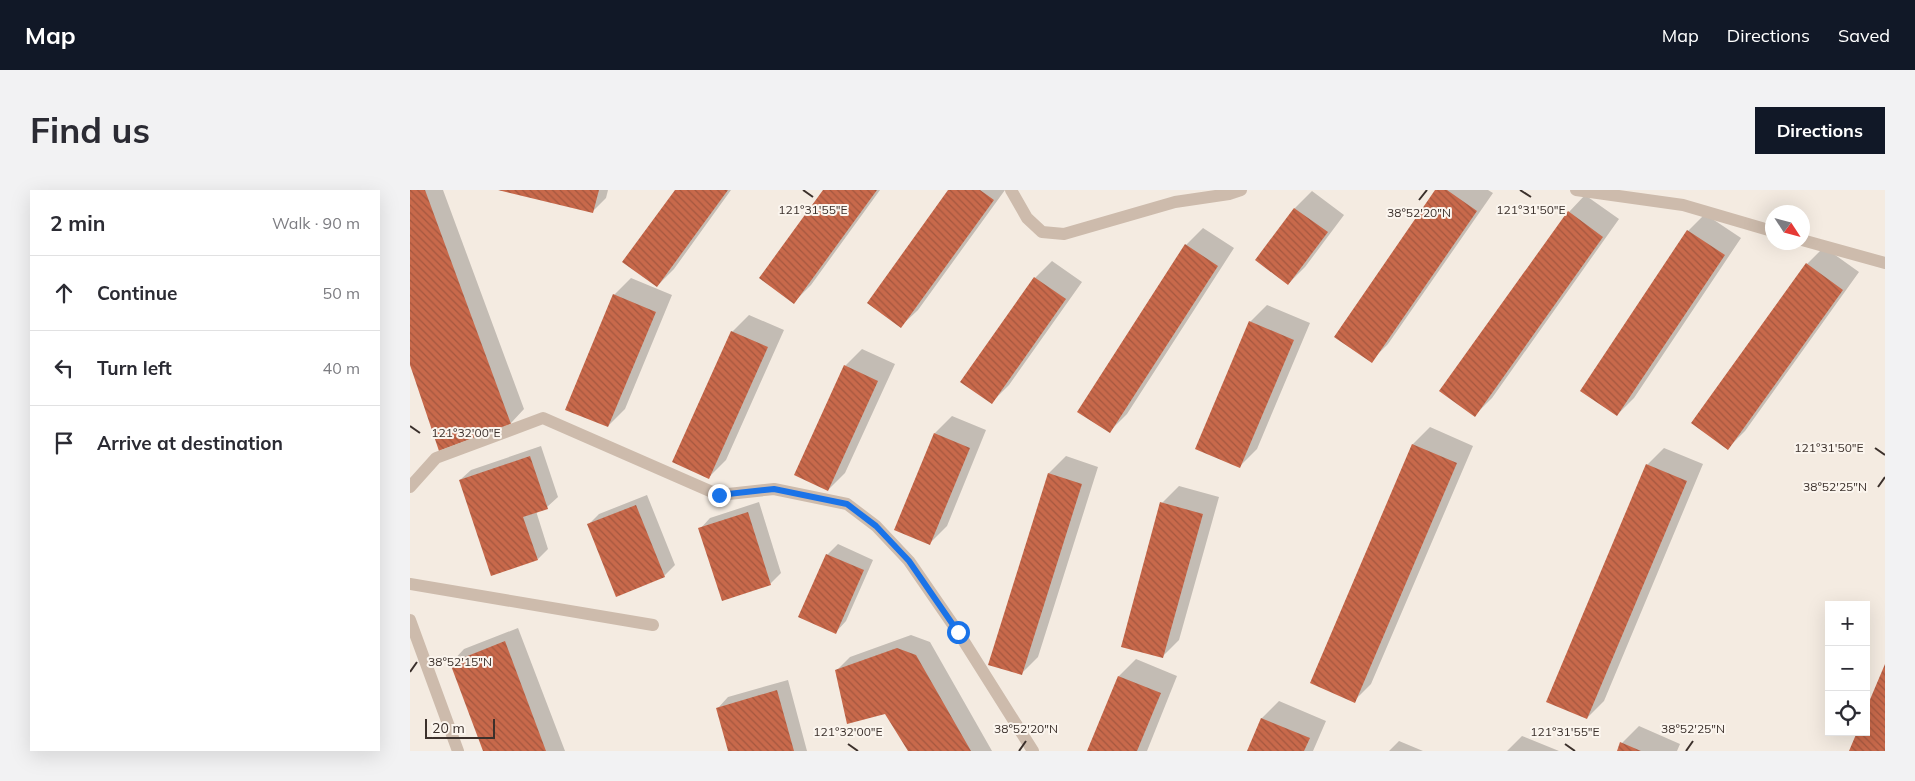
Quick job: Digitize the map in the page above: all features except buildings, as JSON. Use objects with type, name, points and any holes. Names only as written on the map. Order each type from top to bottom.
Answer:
[{"type":"street","points":[[1010,190],[1027,218],[1042,232],[1064,234],[1175,202],[1228,194],[1241,190]]},
{"type":"street","points":[[1576,190],[1683,205],[1765,229]]},
{"type":"street","points":[[1810,242],[1885,264]]},
{"type":"street","points":[[410,487],[436,458],[543,418],[719,495],[774,489],[847,504],[876,526],[909,561],[958,632],[1033,751]]},
{"type":"street","points":[[410,584],[653,626]]},
{"type":"street","points":[[410,620],[458,751]]},
{"type":"route","points":[[719,495],[774,489],[847,504],[876,526],[909,561],[958,632]]}]
